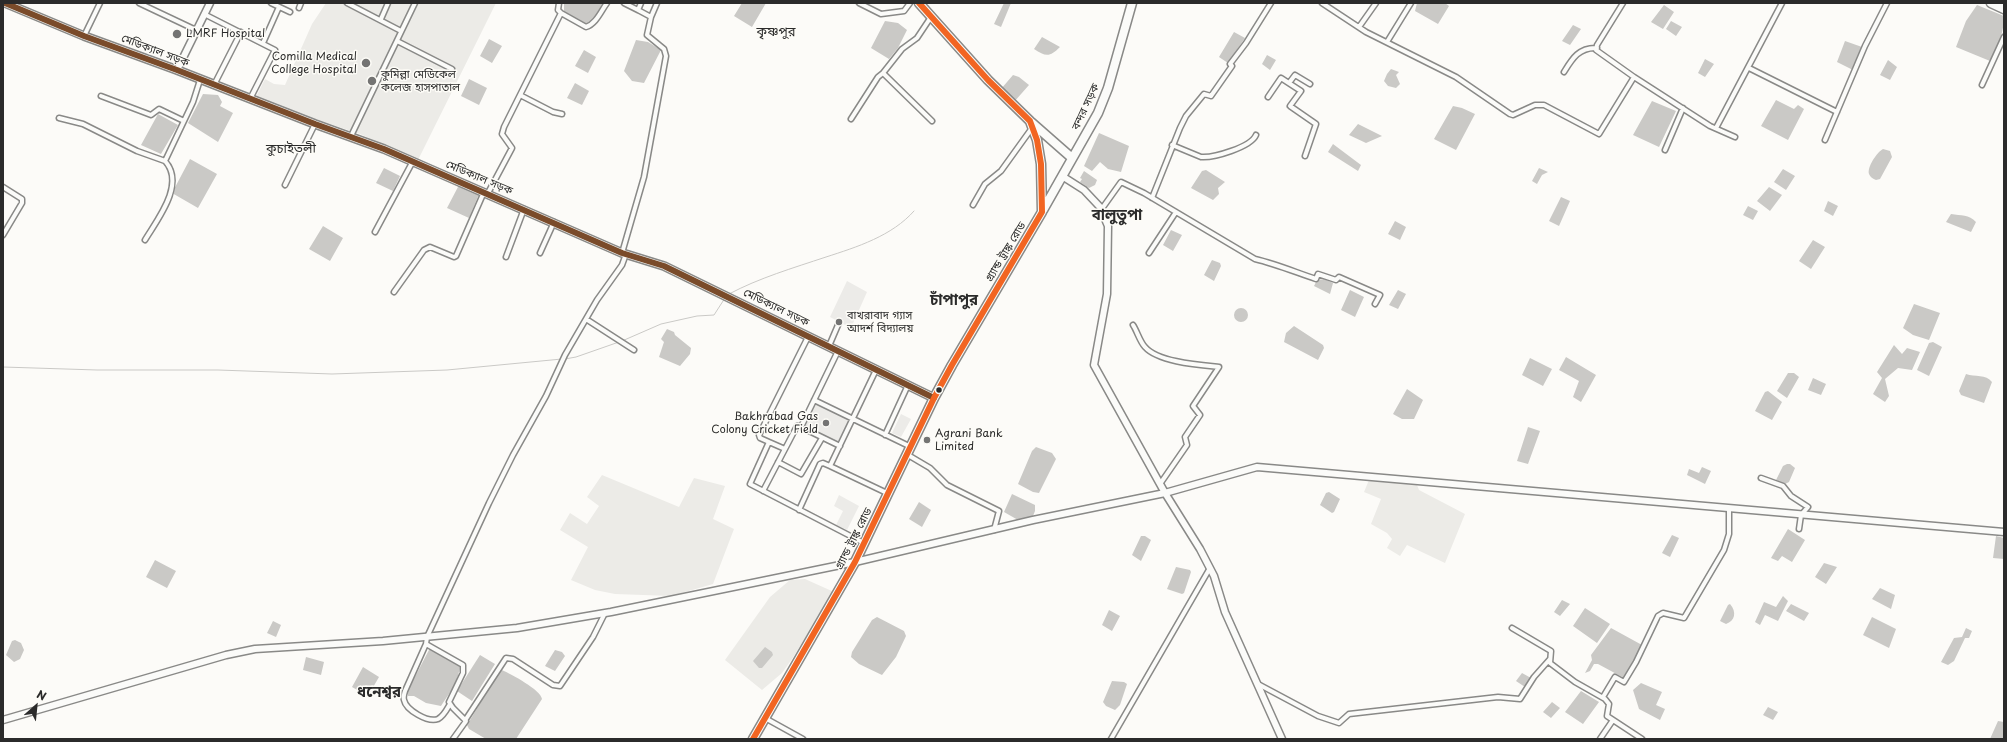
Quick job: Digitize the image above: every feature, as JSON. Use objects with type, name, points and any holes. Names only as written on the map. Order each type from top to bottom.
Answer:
[{"type":"highway","points":[[919,3],[988,80],[1031,124],[1072,158]]},
{"type":"highway","name":"বন্দর সড়ক","points":[[1042,212],[1104,99],[1132,3]]},
{"type":"highway","points":[[1991,3],[2004,9]]},
{"type":"highway","points":[[1031,124],[1041,164],[1042,212]]},
{"type":"highway","name":"গ্র্যান্ড ট্রাঙ্ক রোড","points":[[754,739],[855,562],[910,451],[934,398],[1042,212]]},
{"type":"main road","name":"মেডিক্যাল সড়ক","points":[[5,3],[84,36],[177,70],[250,100],[352,136],[624,253],[658,264],[934,398]]},
{"type":"main road","points":[[177,70],[210,3]]},
{"type":"main road","points":[[1062,176],[1084,190],[1101,210],[1108,226],[1107,294],[1094,365],[1165,493],[1210,568],[1225,612],[1282,739]]},
{"type":"main road","points":[[3,720],[150,676],[226,655],[255,649],[518,628],[605,613],[855,562],[1033,520],[1165,493],[1257,468],[2004,532]]},
{"type":"street","points":[[84,36],[100,3]]},
{"type":"street","points":[[139,3],[196,30]]},
{"type":"street","points":[[271,3],[290,12]]},
{"type":"street","points":[[299,8],[301,3]]},
{"type":"street","points":[[349,3],[401,31]]},
{"type":"street","points":[[381,19],[388,3]]},
{"type":"street","points":[[352,136],[415,3]]},
{"type":"street","points":[[559,3],[558,10],[561,14],[586,27],[593,24],[607,3]]},
{"type":"street","points":[[624,3],[651,17]]},
{"type":"street","points":[[638,10],[641,3]]},
{"type":"street","points":[[426,644],[463,664],[463,673],[450,699],[450,704],[445,713],[439,718],[433,720],[418,714],[406,705],[403,699],[405,691],[426,644],[427,636],[489,503],[565,355],[597,300],[622,265],[644,177],[666,54],[664,48],[647,35],[651,17],[657,3]]},
{"type":"street","points":[[859,3],[881,14],[904,11],[910,3]]},
{"type":"street","points":[[1152,198],[1172,145],[1186,116],[1204,94],[1211,96],[1232,66],[1230,64],[1246,43],[1271,3]]},
{"type":"street","points":[[1322,3],[1359,27],[1456,77],[1510,114],[1535,105],[1544,105],[1597,134],[1602,133],[1634,78]]},
{"type":"street","points":[[1359,27],[1376,3]]},
{"type":"street","points":[[1387,42],[1410,3]]},
{"type":"street","points":[[1623,3],[1596,50],[1634,78],[1716,128],[1735,137]]},
{"type":"street","points":[[1716,128],[1782,3]]},
{"type":"street","points":[[1825,140],[1865,46],[1887,3]]},
{"type":"street","points":[[263,43],[278,7]]},
{"type":"street","points":[[204,14],[274,48],[275,52],[250,100]]},
{"type":"street","points":[[394,292],[424,250],[430,247],[454,257],[456,256],[486,193],[511,151],[512,146],[502,134],[561,14]]},
{"type":"street","points":[[851,119],[879,76],[902,48],[917,38],[932,16]]},
{"type":"street","points":[[214,85],[241,32]]},
{"type":"street","points":[[1982,85],[2004,37]]},
{"type":"street","points":[[397,41],[452,69]]},
{"type":"street","points":[[1564,72],[1576,54],[1587,49],[1597,48]]},
{"type":"street","points":[[1749,68],[1837,112]]},
{"type":"street","points":[[883,72],[932,121]]},
{"type":"street","points":[[1288,83],[1295,75],[1310,84]]},
{"type":"street","points":[[1268,97],[1281,78],[1301,91],[1290,106],[1316,124],[1305,156]]},
{"type":"street","points":[[165,161],[184,121],[200,80]]},
{"type":"street","points":[[520,95],[552,112],[562,114]]},
{"type":"street","points":[[101,96],[151,115],[159,109],[184,121]]},
{"type":"street","points":[[1665,150],[1683,108]]},
{"type":"street","points":[[59,118],[83,124],[138,151],[165,161],[172,172],[170,191],[166,204],[144,240]]},
{"type":"street","points":[[284,185],[315,124]]},
{"type":"street","points":[[972,205],[986,184],[1001,171],[1031,124]]},
{"type":"street","points":[[1172,145],[1201,157],[1206,157],[1221,154],[1248,143],[1254,140],[1256,135]]},
{"type":"street","points":[[375,232],[413,161]]},
{"type":"street","points":[[1101,210],[1121,182],[1152,198],[1255,259],[1316,279],[1318,274],[1336,280],[1339,277],[1380,295],[1375,304]]},
{"type":"street","points":[[3,187],[22,199],[22,202],[3,235]]},
{"type":"street","points":[[506,257],[510,242],[524,209]]},
{"type":"street","points":[[1149,253],[1176,212]]},
{"type":"street","points":[[540,253],[554,222]]},
{"type":"street","points":[[586,319],[634,350]]},
{"type":"street","points":[[829,346],[838,325]]},
{"type":"street","points":[[1133,325],[1145,347],[1157,354],[1176,362],[1219,367],[1193,406],[1200,415],[1185,437],[1187,445],[1160,484]]},
{"type":"street","points":[[785,449],[760,438],[759,435],[808,336]]},
{"type":"street","points":[[763,492],[796,428],[801,427],[838,351]]},
{"type":"street","points":[[830,466],[876,370]]},
{"type":"street","points":[[885,435],[908,385]]},
{"type":"street","points":[[814,400],[885,435],[910,451],[947,485],[999,511],[994,530]]},
{"type":"street","points":[[801,427],[840,446]]},
{"type":"street","points":[[778,462],[801,474],[822,438]]},
{"type":"street","points":[[769,442],[750,482],[752,486],[864,544]]},
{"type":"street","points":[[799,510],[820,464],[823,463],[889,494]]},
{"type":"street","points":[[1761,478],[1783,486],[1791,496],[1808,507],[1801,514],[1799,529]]},
{"type":"street","points":[[1603,697],[1615,676],[1624,682],[1636,662],[1658,616],[1663,613],[1684,618],[1724,550],[1729,534],[1729,508]]},
{"type":"street","points":[[1111,739],[1210,568]]},
{"type":"street","points":[[453,739],[506,658],[513,659],[553,685],[560,686],[593,637],[605,613]]},
{"type":"street","points":[[1258,684],[1318,716],[1339,723],[1349,714],[1498,697],[1520,698],[1534,677],[1550,659],[1551,652],[1512,628]]},
{"type":"street","points":[[1550,659],[1550,662],[1575,682],[1603,697],[1609,704],[1607,716],[1642,739]]},
{"type":"street","points":[[450,704],[455,711],[466,719]]},
{"type":"street","points":[[765,718],[804,739]]},
{"type":"street","points":[[1600,739],[1613,720]]},
{"type":"shaded area","name":"কুমিল্লা মেডিকেল কলেজ হাসপাতাল","points":[[326,3],[496,3],[418,160],[360,134],[255,99],[265,79],[274,84],[285,85],[312,24]]},
{"type":"shaded area","points":[[564,3],[603,3],[589,28],[564,17]]},
{"type":"shaded area","points":[[742,3],[766,3],[752,27],[734,16]]},
{"type":"shaded area","points":[[1004,3],[1011,3],[1001,27],[994,24]]},
{"type":"shaded area","points":[[1417,3],[1445,3],[1449,6],[1438,24],[1415,11]]},
{"type":"shaded area","points":[[1664,5],[1674,12],[1663,29],[1651,22]]},
{"type":"shaded area","points":[[1977,5],[2004,16],[2000,39],[1990,61],[1956,47],[1966,21]]},
{"type":"shaded area","points":[[885,21],[898,23],[907,30],[898,48],[889,59],[871,48]]},
{"type":"shaded area","points":[[1671,21],[1682,27],[1676,36],[1666,29]]},
{"type":"shaded area","points":[[1573,25],[1581,29],[1570,45],[1562,41]]},
{"type":"shaded area","points":[[1234,32],[1245,38],[1228,63],[1219,57]]},
{"type":"shaded area","points":[[1042,37],[1060,47],[1048,55],[1038,52],[1034,49]]},
{"type":"shaded area","points":[[489,39],[502,46],[492,63],[480,56]]},
{"type":"shaded area","points":[[636,40],[648,42],[661,50],[644,83],[632,81],[624,71]]},
{"type":"shaded area","points":[[1845,41],[1862,47],[1853,70],[1837,62]]},
{"type":"shaded area","points":[[584,50],[596,57],[588,73],[575,66]]},
{"type":"shaded area","points":[[1267,55],[1276,60],[1270,70],[1262,64]]},
{"type":"shaded area","points":[[1705,59],[1714,64],[1705,77],[1698,73]]},
{"type":"shaded area","points":[[1888,60],[1897,67],[1890,80],[1880,75]]},
{"type":"shaded area","points":[[1391,69],[1399,72],[1396,75],[1400,84],[1396,88],[1388,86],[1384,81]]},
{"type":"shaded area","points":[[1013,75],[1019,77],[1029,85],[1014,102],[1001,89]]},
{"type":"shaded area","points":[[469,79],[487,88],[479,105],[461,96]]},
{"type":"shaded area","points":[[575,83],[589,91],[582,105],[567,98]]},
{"type":"shaded area","points":[[203,94],[218,95],[222,102],[220,106],[233,113],[218,142],[188,123]]},
{"type":"shaded area","points":[[1776,100],[1794,109],[1798,105],[1804,109],[1788,140],[1761,126]]},
{"type":"shaded area","points":[[1652,101],[1676,111],[1659,147],[1633,135]]},
{"type":"shaded area","points":[[1453,106],[1475,114],[1456,150],[1434,139]]},
{"type":"shaded area","points":[[158,114],[178,125],[161,154],[141,145]]},
{"type":"shaded area","points":[[1358,124],[1382,136],[1366,143],[1349,135]]},
{"type":"shaded area","points":[[1099,133],[1129,146],[1121,172],[1108,169],[1100,162],[1092,171],[1084,166]]},
{"type":"shaded area","points":[[1333,144],[1361,165],[1358,171],[1328,152]]},
{"type":"shaded area","points":[[1883,149],[1890,151],[1892,157],[1880,179],[1876,180],[1869,175],[1869,171],[1875,156]]},
{"type":"shaded area","points":[[190,159],[217,174],[198,208],[172,193]]},
{"type":"shaded area","points":[[384,168],[400,176],[393,191],[376,183]]},
{"type":"shaded area","points":[[1539,168],[1548,172],[1542,175],[1537,184],[1532,181]]},
{"type":"shaded area","points":[[1783,169],[1795,176],[1786,190],[1774,182]]},
{"type":"shaded area","points":[[1206,170],[1225,182],[1218,188],[1219,194],[1213,200],[1191,188],[1202,171]]},
{"type":"shaded area","points":[[1084,171],[1097,180],[1095,185],[1089,188],[1080,182],[1082,179],[1080,178]]},
{"type":"shaded area","points":[[459,185],[479,194],[469,218],[447,208]]},
{"type":"shaded area","points":[[1769,187],[1782,195],[1770,211],[1757,201]]},
{"type":"shaded area","points":[[1561,197],[1570,201],[1559,226],[1549,221]]},
{"type":"shaded area","points":[[1828,201],[1838,206],[1833,216],[1824,211]]},
{"type":"shaded area","points":[[1748,206],[1758,211],[1753,220],[1743,215]]},
{"type":"shaded area","points":[[1951,214],[1968,216],[1973,219],[1976,222],[1971,232],[1946,222]]},
{"type":"shaded area","points":[[1395,221],[1406,227],[1400,240],[1388,234]]},
{"type":"shaded area","points":[[323,226],[343,238],[330,261],[309,249]]},
{"type":"shaded area","points":[[1171,230],[1182,235],[1173,251],[1163,245]]},
{"type":"shaded area","points":[[1813,240],[1825,247],[1811,269],[1799,261]]},
{"type":"shaded area","points":[[1212,260],[1220,263],[1221,266],[1214,281],[1204,275]]},
{"type":"shaded area","points":[[1324,279],[1333,283],[1330,294],[1314,286],[1317,280]]},
{"type":"shaded area","points":[[847,281],[867,292],[851,328],[830,317]]},
{"type":"shaded area","points":[[1350,290],[1364,297],[1355,317],[1341,310]]},
{"type":"shaded area","points":[[1398,290],[1406,294],[1398,309],[1389,305]]},
{"type":"shaded area","points":[[1914,304],[1940,313],[1929,340],[1913,335],[1903,328]]},
{"type":"shaded area","points":[[1241,308],[1246,310],[1248,315],[1246,320],[1241,322],[1236,320],[1234,315],[1236,310]]},
{"type":"shaded area","points":[[1294,326],[1323,345],[1324,348],[1318,360],[1284,342],[1286,333]]},
{"type":"shaded area","points":[[667,329],[674,332],[675,335],[691,348],[690,354],[680,366],[659,357],[664,342],[661,339]]},
{"type":"shaded area","points":[[1933,342],[1942,347],[1929,376],[1917,370],[1929,343]]},
{"type":"shaded area","points":[[1894,345],[1902,354],[1907,348],[1920,352],[1912,370],[1898,368],[1885,379],[1889,396],[1885,402],[1873,394],[1882,378],[1877,372]]},
{"type":"shaded area","points":[[1566,357],[1596,375],[1581,402],[1573,397],[1579,381],[1559,370]]},
{"type":"shaded area","points":[[1530,358],[1552,369],[1543,386],[1522,375]]},
{"type":"shaded area","points":[[1788,373],[1794,373],[1799,377],[1787,398],[1777,391]]},
{"type":"shaded area","points":[[1966,374],[1984,377],[1990,379],[1992,382],[1984,403],[1961,395],[1959,391]]},
{"type":"shaded area","points":[[1813,378],[1826,384],[1821,395],[1808,390]]},
{"type":"shaded area","points":[[1407,389],[1423,400],[1414,419],[1402,419],[1393,414]]},
{"type":"shaded area","points":[[1768,391],[1782,402],[1772,420],[1755,411],[1765,392]]},
{"type":"shaded area","name":"Bakhrabad Gas Colony Cricket Field","points":[[815,403],[849,420],[838,442],[803,425]]},
{"type":"shaded area","points":[[901,414],[911,419],[901,437],[892,433]]},
{"type":"shaded area","points":[[1528,427],[1540,431],[1528,464],[1517,461]]},
{"type":"shaded area","points":[[1036,447],[1052,453],[1056,459],[1039,493],[1033,492],[1018,484],[1032,451]]},
{"type":"shaded area","points":[[1790,464],[1795,468],[1789,482],[1785,484],[1776,480],[1783,466]]},
{"type":"shaded area","points":[[1702,467],[1711,471],[1705,484],[1687,475],[1689,469],[1699,473]]},
{"type":"shaded area","points":[[602,475],[679,507],[694,478],[725,486],[713,519],[734,529],[713,584],[671,596],[615,594],[595,590],[571,580],[588,547],[560,530],[570,513],[587,524],[599,506],[587,497]]},
{"type":"shaded area","points":[[1369,480],[1417,485],[1419,490],[1465,514],[1445,563],[1407,545],[1400,556],[1387,548],[1392,539],[1387,533],[1371,524],[1381,499],[1364,492]]},
{"type":"shaded area","points":[[1329,492],[1340,499],[1334,512],[1332,513],[1320,505],[1326,493]]},
{"type":"shaded area","points":[[1012,494],[1035,505],[1033,516],[1018,520],[1004,512]]},
{"type":"shaded area","points":[[839,495],[859,506],[847,530],[836,525],[843,511],[834,506]]},
{"type":"shaded area","points":[[919,502],[931,510],[922,527],[909,519]]},
{"type":"shaded area","points":[[1788,529],[1805,540],[1792,562],[1782,556],[1778,561],[1771,558]]},
{"type":"shaded area","points":[[1672,535],[1679,538],[1670,557],[1662,553]]},
{"type":"shaded area","points":[[1141,536],[1145,536],[1151,540],[1141,561],[1132,555]]},
{"type":"shaded area","points":[[1996,536],[2004,538],[2004,559],[1993,558]]},
{"type":"shaded area","points":[[155,560],[176,571],[167,588],[146,577]]},
{"type":"shaded area","points":[[1824,563],[1837,567],[1826,584],[1815,577]]},
{"type":"shaded area","points":[[1176,567],[1190,570],[1191,572],[1184,593],[1182,594],[1167,589]]},
{"type":"shaded area","points":[[805,579],[834,592],[782,673],[762,690],[725,660],[770,597],[790,580]]},
{"type":"shaded area","points":[[1880,588],[1895,595],[1891,609],[1872,599]]},
{"type":"shaded area","points":[[1783,596],[1788,601],[1778,621],[1765,615],[1760,625],[1755,622],[1764,602],[1776,607]]},
{"type":"shaded area","points":[[1562,600],[1570,604],[1560,616],[1554,612]]},
{"type":"shaded area","points":[[1730,604],[1734,610],[1734,616],[1729,623],[1726,624],[1720,621],[1728,605]]},
{"type":"shaded area","points":[[1791,604],[1809,613],[1804,621],[1786,611]]},
{"type":"shaded area","points":[[1585,608],[1610,624],[1597,643],[1573,626]]},
{"type":"shaded area","points":[[1109,610],[1120,616],[1112,631],[1102,625]]},
{"type":"shaded area","points":[[877,617],[904,631],[906,636],[896,657],[882,675],[859,664],[851,657],[852,652],[872,620]]},
{"type":"shaded area","points":[[1872,617],[1896,629],[1889,648],[1863,635]]},
{"type":"shaded area","points":[[273,621],[281,625],[276,637],[267,633]]},
{"type":"shaded area","points":[[1611,628],[1642,645],[1637,657],[1624,678],[1598,664],[1594,664],[1590,671],[1585,673],[1592,660],[1591,655]]},
{"type":"shaded area","points":[[1966,628],[1972,631],[1969,638],[1965,638],[1954,661],[1948,665],[1941,662],[1954,638],[1962,637]]},
{"type":"shaded area","points":[[15,640],[21,643],[24,650],[20,659],[14,662],[6,655],[12,641]]},
{"type":"shaded area","points":[[765,647],[772,652],[773,655],[762,668],[759,668],[753,661]]},
{"type":"shaded area","points":[[430,648],[460,664],[460,670],[456,681],[441,706],[426,703],[414,696],[408,696],[407,692]]},
{"type":"shaded area","points":[[555,650],[562,652],[565,656],[555,671],[545,666]]},
{"type":"shaded area","points":[[480,655],[495,664],[472,701],[457,691]]},
{"type":"shaded area","points":[[306,657],[324,662],[321,675],[303,670]]},
{"type":"shaded area","points":[[363,667],[379,677],[368,696],[352,687]]},
{"type":"shaded area","points":[[502,670],[537,691],[542,699],[516,739],[486,739],[469,729],[467,725],[496,677]]},
{"type":"shaded area","points":[[1522,673],[1531,678],[1525,687],[1516,681]]},
{"type":"shaded area","points":[[1112,681],[1124,682],[1127,684],[1120,705],[1115,710],[1106,706],[1103,702]]},
{"type":"shaded area","points":[[1641,683],[1662,692],[1656,705],[1665,709],[1660,720],[1639,709],[1633,690]]},
{"type":"shaded area","points":[[1581,691],[1599,702],[1583,724],[1565,712]]},
{"type":"shaded area","points":[[1552,702],[1560,708],[1551,718],[1543,712]]},
{"type":"shaded area","points":[[1768,707],[1778,712],[1773,720],[1763,715]]},
{"type":"shaded area","points":[[1998,721],[2004,722],[2004,739],[1990,739]]},
{"type":"waterway","points":[[729,294],[764,278],[873,240],[885,234],[905,220],[914,211]]},
{"type":"waterway","points":[[622,341],[661,324],[697,316],[714,315],[725,298]]},
{"type":"waterway","points":[[565,359],[576,357],[619,342]]},
{"type":"waterway","points":[[3,367],[97,370],[218,370],[332,374],[447,370],[562,359]]},
{"type":"transit line","points":[[5,3],[84,36],[384,149],[622,253],[664,266],[934,398]]},
{"type":"transit line","points":[[753,739],[855,562],[934,398],[952,365],[1042,212],[1041,164],[1037,140],[1030,121],[988,80],[919,3]]},
{"type":"place","name":"LMRF Hospital","points":[[177,34]]},
{"type":"place","name":"Comilla Medical College Hospital","points":[[366,63]]},
{"type":"place","name":"কুমিল্লা মেডিকেল কলেজ হাসপাতাল","points":[[372,81]]},
{"type":"place","name":"বাখরাবাদ গ্যাস আদর্শ বিদ্যালয়","points":[[839,322]]},
{"type":"place","name":"Bakhrabad Gas Colony Cricket Field","points":[[826,423]]},
{"type":"place","name":"Agrani Bank Limited","points":[[927,440]]},
{"type":"district","name":"কৃষ্ণপুর","points":[[776,32]]},
{"type":"district","name":"কুচাইতলী","points":[[291,149]]},
{"type":"district","name":"বালুতুপা","points":[[1117,216]]},
{"type":"district","name":"চাঁপাপুর","points":[[954,301]]},
{"type":"district","name":"ধনেশ্বর","points":[[379,693]]}]
